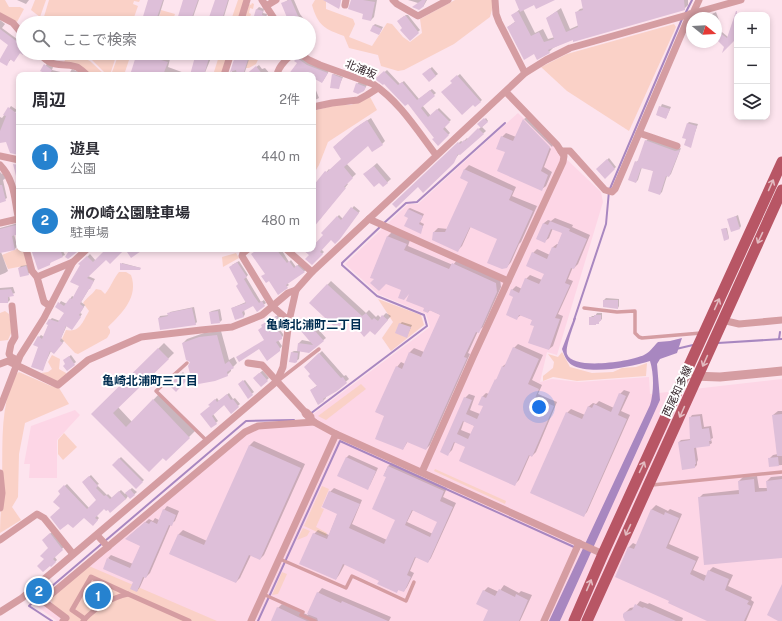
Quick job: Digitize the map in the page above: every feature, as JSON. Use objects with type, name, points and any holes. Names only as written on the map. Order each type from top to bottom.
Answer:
[{"type":"main road","name":"西尾知多線","points":[[576,620],[600,552],[701,340],[782,162]]},
{"type":"main road","name":"西尾知多線","points":[[587,621],[782,190]]},
{"type":"street","points":[[242,16],[247,0]]},
{"type":"street","points":[[272,16],[264,3],[276,0]]},
{"type":"street","points":[[393,0],[397,4],[418,16],[448,0]]},
{"type":"street","points":[[495,0],[496,14],[499,22],[525,73]]},
{"type":"street","points":[[692,12],[699,0]]},
{"type":"street","points":[[698,12],[741,0]]},
{"type":"street","points":[[0,612],[22,598],[277,381],[282,367],[289,321],[296,290],[312,272],[525,73],[570,48],[686,15]]},
{"type":"street","points":[[0,16],[13,23],[16,27]]},
{"type":"street","points":[[561,151],[570,151],[609,191],[615,189],[686,25]]},
{"type":"street","points":[[45,60],[53,64],[77,67],[83,72]]},
{"type":"street","points":[[225,72],[229,60]]},
{"type":"street","points":[[278,72],[288,60]]},
{"type":"street","name":"北浦坂","points":[[309,60],[373,84],[387,95],[400,109],[436,155]]},
{"type":"street","points":[[316,106],[358,100],[378,88]]},
{"type":"street","points":[[422,472],[563,162],[564,156],[558,145],[506,92]]},
{"type":"street","points":[[639,133],[677,146]]},
{"type":"street","points":[[0,156],[16,159]]},
{"type":"street","points":[[0,165],[10,178],[16,203]]},
{"type":"street","points":[[369,219],[508,281]]},
{"type":"street","points":[[0,223],[16,220]]},
{"type":"street","points":[[27,252],[32,271],[37,277],[44,302],[50,306]]},
{"type":"street","points":[[0,408],[16,362],[35,334],[73,262],[84,252]]},
{"type":"street","points":[[244,252],[242,256],[272,307],[289,321]]},
{"type":"street","points":[[289,252],[312,272]]},
{"type":"street","points":[[37,277],[73,262]]},
{"type":"street","points":[[12,306],[15,337],[11,344],[9,354],[16,362],[58,385],[88,360],[142,337],[232,327],[262,315],[288,292],[296,290]]},
{"type":"street","points":[[722,320],[739,324],[782,320]]},
{"type":"street","points":[[0,364],[8,361],[16,362]]},
{"type":"street","points":[[248,363],[262,365],[310,417],[336,434],[600,552]]},
{"type":"street","points":[[684,375],[720,377],[782,371]]},
{"type":"street","points":[[63,621],[66,618],[46,603],[47,598],[106,545],[245,432],[258,426],[310,417]]},
{"type":"street","points":[[251,621],[336,434]]},
{"type":"street","points":[[0,473],[2,493],[0,508]]},
{"type":"street","points":[[0,540],[37,514],[44,518],[73,554]]},
{"type":"street","points":[[97,535],[106,545]]},
{"type":"street","points":[[544,621],[582,544]]},
{"type":"street","points":[[128,594],[108,601],[84,620],[72,610],[91,577],[189,621]]},
{"type":"lane","points":[[584,308],[617,312],[635,311],[635,333],[642,338],[701,340]]},
{"type":"lane","points":[[277,381],[319,349]]},
{"type":"lane","points":[[187,363],[156,391],[206,442]]},
{"type":"lane","points":[[649,485],[782,472]]},
{"type":"lane","points":[[280,559],[346,588],[352,576],[406,601],[414,582]]},
{"type":"lane","points":[[263,594],[303,612],[301,615],[315,621]]},
{"type":"shaded area","points":[[0,0],[5,0],[9,7],[20,7],[24,9],[20,16],[16,16],[16,22],[0,14]]},
{"type":"shaded area","points":[[35,0],[46,0],[40,16],[31,10]]},
{"type":"shaded area","points":[[49,0],[140,0],[139,2],[134,1],[133,4],[138,6],[134,16],[44,16]]},
{"type":"shaded area","points":[[238,0],[245,0],[239,16],[232,16]]},
{"type":"shaded area","points":[[315,0],[326,0],[326,9],[353,19],[355,24],[349,37],[372,46],[387,23],[392,24],[403,37],[410,42],[422,33],[420,19],[455,0],[492,0],[493,6],[490,17],[454,44],[404,70],[398,71],[381,66],[378,55],[349,48],[344,36],[323,26],[314,12],[312,5]]},
{"type":"shaded area","points":[[252,3],[254,4],[253,9],[250,8],[249,13],[251,14],[250,16],[245,16],[249,4],[251,5]]},
{"type":"shaded area","points":[[161,10],[175,14],[174,16],[160,16]]},
{"type":"shaded area","points":[[674,24],[676,27],[629,131],[567,91],[541,67],[567,54]]},
{"type":"shaded area","points":[[65,60],[88,60],[102,72],[84,72],[64,62]]},
{"type":"shaded area","points":[[92,60],[115,60],[111,72],[104,72]]},
{"type":"shaded area","points":[[116,60],[129,60],[125,72],[112,72]]},
{"type":"shaded area","points":[[218,60],[226,60],[222,72],[214,72]]},
{"type":"shaded area","points":[[249,60],[258,60],[256,64],[246,68]]},
{"type":"shaded area","points":[[370,97],[377,110],[328,142],[316,170],[316,110],[336,105],[351,105]]},
{"type":"shaded area","points":[[518,113],[601,192],[603,202],[557,355],[547,352],[540,382],[552,379],[579,382],[649,377],[650,394],[782,379],[782,621],[57,621],[35,605],[252,424],[304,421],[430,327],[426,314],[378,294],[345,264],[408,204],[418,204]]},
{"type":"shaded area","points":[[16,249],[16,252],[24,252],[28,265],[8,269],[2,255]]},
{"type":"shaded area","points":[[236,253],[239,258],[223,267],[222,257]]},
{"type":"shaded area","points":[[119,272],[126,272],[131,275],[133,290],[128,304],[108,327],[110,333],[107,338],[78,354],[75,353],[62,339],[66,330],[75,330],[78,328],[89,311],[83,303],[96,289],[101,290],[105,294]]},
{"type":"shaded area","points":[[378,299],[421,315],[424,325],[391,351],[382,338],[393,322]]},
{"type":"shaded area","points":[[5,311],[9,314],[12,331],[8,340],[0,341],[0,313]]},
{"type":"shaded area","points":[[574,318],[576,318],[568,341],[567,354],[572,359],[580,362],[603,363],[628,360],[646,354],[658,342],[682,338],[677,353],[660,359],[657,364],[660,400],[560,621],[549,621],[650,405],[653,389],[653,377],[650,361],[622,368],[600,370],[580,368],[570,364],[562,349]]},
{"type":"shaded area","points":[[562,352],[570,367],[592,373],[613,372],[622,368],[636,367],[647,363],[646,376],[577,381],[553,377],[543,381],[543,376],[553,368],[554,362],[548,354],[558,357]]},
{"type":"shaded area","points":[[52,355],[60,359],[59,369],[66,373],[66,375],[57,382],[41,373],[48,372],[52,369],[48,362]]},
{"type":"shaded area","points":[[19,372],[59,388],[69,404],[25,423],[19,454],[18,497],[12,507],[21,520],[0,533],[3,423],[11,383]]},
{"type":"shaded area","points":[[361,384],[366,389],[326,420],[318,416]]},
{"type":"shaded area","points":[[75,410],[80,415],[57,440],[57,478],[29,478],[30,464],[24,464],[31,426]]},
{"type":"shaded area","points":[[64,433],[77,447],[63,460],[58,454],[58,440]]},
{"type":"shaded area","points":[[435,469],[506,501],[505,504],[434,471]]},
{"type":"shaded area","points":[[322,486],[329,489],[321,508],[324,509],[316,527],[327,533],[326,536],[304,526]]},
{"type":"shaded area","points":[[303,528],[310,531],[307,536],[297,540]]},
{"type":"shaded area","points":[[89,566],[217,621],[66,621],[70,617],[55,607],[51,601],[51,598]]},
{"type":"shaded area","points":[[282,572],[287,574],[278,594],[272,595]]},
{"type":"building","points":[[148,0],[163,0],[157,16],[143,16]]},
{"type":"building","points":[[183,0],[198,0],[192,16],[178,16]]},
{"type":"building","points":[[215,0],[228,0],[223,16],[209,16]]},
{"type":"building","points":[[291,0],[298,16],[286,16],[281,3]]},
{"type":"building","points":[[323,0],[341,0],[339,9]]},
{"type":"building","points":[[351,0],[375,2],[371,21],[362,19],[363,14],[348,9]]},
{"type":"building","points":[[422,0],[426,0],[423,7],[419,10],[412,7]]},
{"type":"building","points":[[515,0],[555,0],[536,9],[534,5],[520,12]]},
{"type":"building","points":[[581,0],[684,0],[685,10],[573,42],[573,40],[548,50],[550,53],[537,60],[534,54],[524,60],[507,27],[515,22],[511,15],[518,11],[531,36],[539,32],[544,42],[554,39],[546,18],[557,11],[566,32],[578,27],[575,12],[583,10]]},
{"type":"building","points":[[256,9],[263,11],[262,15],[266,16],[254,16]]},
{"type":"building","points":[[406,16],[419,33],[410,41],[400,30],[402,28],[397,21]]},
{"type":"building","points":[[734,17],[734,41],[722,53],[724,47],[722,45],[722,34],[727,38]]},
{"type":"building","points":[[373,25],[382,29],[379,35],[370,31]]},
{"type":"building","points":[[0,29],[16,41],[16,59],[14,62],[10,59],[7,66],[0,62],[0,59],[8,45],[0,39]]},
{"type":"building","points":[[135,60],[161,60],[168,62],[164,72],[131,72]]},
{"type":"building","points":[[194,60],[208,60],[205,72],[191,72]]},
{"type":"building","points":[[234,60],[248,60],[244,72],[236,72],[236,70],[230,72]]},
{"type":"building","points":[[300,60],[307,65],[328,73],[322,83],[316,80],[316,72],[290,72],[297,63],[294,61]]},
{"type":"building","points":[[44,64],[52,70],[51,72],[40,71]]},
{"type":"building","points":[[256,66],[261,72],[249,72]]},
{"type":"building","points":[[430,68],[436,76],[429,82],[422,74]]},
{"type":"building","points":[[384,71],[398,85],[402,82],[417,100],[430,90],[435,96],[421,108],[428,117],[437,109],[450,122],[443,129],[449,135],[438,146],[432,139],[434,138],[408,104],[405,106],[384,84],[383,85],[375,79]]},
{"type":"building","points":[[332,74],[342,78],[339,89],[330,88]]},
{"type":"building","points":[[457,75],[481,102],[475,107],[473,105],[462,115],[441,92],[452,83],[450,81]]},
{"type":"building","points":[[356,83],[366,87],[364,91],[358,94],[353,92]]},
{"type":"building","points":[[659,106],[670,109],[666,119],[656,115]]},
{"type":"building","points":[[8,107],[16,113],[16,154],[10,153],[6,142],[0,143],[0,131],[6,116],[3,115]]},
{"type":"building","points":[[484,118],[488,122],[481,128],[477,124]]},
{"type":"building","points":[[523,119],[550,147],[541,171],[548,175],[542,191],[497,171],[505,152],[496,149],[501,136],[513,141]]},
{"type":"building","points":[[367,120],[383,145],[372,152],[368,146],[344,167],[353,178],[344,187],[346,188],[316,224],[316,182],[325,171],[327,172],[341,159],[333,147]]},
{"type":"building","points":[[687,123],[697,126],[691,148],[684,145],[686,139],[682,138]]},
{"type":"building","points":[[478,128],[484,134],[460,155],[458,154],[454,163],[423,193],[418,187],[396,208],[392,204],[458,142],[460,144],[464,140],[465,141]]},
{"type":"building","points":[[645,140],[675,151],[680,150],[669,177],[666,176],[660,195],[648,191],[653,171],[641,168],[636,183],[628,180],[635,161],[637,162],[638,160]]},
{"type":"building","points":[[607,159],[615,169],[605,179],[596,169]]},
{"type":"building","points":[[13,164],[16,164],[16,176]]},
{"type":"building","points":[[374,166],[388,183],[383,187],[379,183],[374,187],[363,174]]},
{"type":"building","points":[[464,169],[513,191],[509,200],[533,211],[507,268],[502,269],[487,263],[497,239],[470,227],[458,252],[432,240],[433,232],[445,232],[468,182],[460,178]]},
{"type":"building","points":[[0,185],[2,185],[6,201],[0,203]]},
{"type":"building","points":[[351,207],[359,213],[340,239],[335,244],[331,240],[320,252],[323,254],[312,265],[305,259],[309,255],[306,252],[316,252],[316,243],[323,235],[321,233],[337,216],[341,220]]},
{"type":"building","points":[[408,209],[423,216],[419,224],[423,226],[421,234],[404,226],[408,218],[404,216]]},
{"type":"building","points":[[736,216],[740,229],[731,232],[727,219]]},
{"type":"building","points":[[550,221],[570,229],[569,231],[587,239],[574,269],[571,268],[565,283],[570,285],[555,318],[560,319],[549,350],[528,343],[534,326],[530,325],[532,320],[519,315],[517,320],[506,315],[513,297],[509,295],[511,289],[519,293],[525,278],[539,284],[544,274],[526,266],[532,252],[547,259],[552,247],[556,248],[562,233],[551,229],[545,243],[536,239],[543,223],[548,225]]},
{"type":"building","points":[[16,225],[16,235],[12,236],[15,250],[0,253],[0,229]]},
{"type":"building","points":[[726,228],[729,239],[724,241],[721,229]]},
{"type":"building","points":[[387,236],[407,244],[404,250],[449,269],[452,263],[496,283],[497,292],[479,333],[476,332],[464,357],[467,358],[426,450],[407,442],[403,450],[375,439],[384,416],[375,412],[396,366],[402,369],[409,352],[421,357],[440,315],[429,310],[428,313],[423,311],[424,308],[406,301],[409,294],[404,300],[398,298],[401,290],[386,284],[379,291],[370,283],[374,279],[370,278]]},
{"type":"building","points":[[32,252],[61,252],[63,257],[38,270]]},
{"type":"building","points":[[68,252],[77,252],[68,259],[65,257]]},
{"type":"building","points":[[103,252],[122,252],[110,264],[106,260],[87,278],[94,281],[80,304],[84,307],[79,315],[81,317],[72,330],[66,326],[60,341],[63,343],[54,354],[50,351],[43,371],[31,367],[38,347],[33,345],[38,336],[42,339],[49,319],[58,322],[64,313],[55,307],[58,302],[64,306],[70,298],[72,299],[79,286],[70,282],[80,265],[78,264],[87,256],[93,262]]},
{"type":"building","points":[[127,252],[140,252],[131,258]]},
{"type":"building","points":[[254,252],[278,252],[287,263],[289,261],[294,268],[297,265],[305,272],[286,285],[288,288],[278,295],[269,281],[266,283],[261,276],[265,274],[251,254]]},
{"type":"building","points":[[237,262],[247,277],[244,279],[254,296],[259,303],[262,301],[265,306],[257,312],[253,306],[242,312],[244,317],[235,320],[231,308],[246,303],[236,286],[238,284],[229,267]]},
{"type":"building","points":[[120,263],[141,268],[140,270],[120,270]]},
{"type":"building","points":[[26,266],[29,275],[20,277],[18,268]]},
{"type":"building","points":[[327,284],[362,316],[366,313],[372,320],[374,318],[378,321],[382,315],[388,320],[375,335],[370,331],[364,337],[350,318],[345,322],[344,321],[337,329],[309,303]]},
{"type":"building","points":[[11,289],[14,296],[8,297],[8,303],[0,303],[0,290]]},
{"type":"building","points":[[603,300],[618,300],[618,309],[603,307]]},
{"type":"building","points":[[192,308],[196,325],[160,330],[158,318],[168,316],[167,313]]},
{"type":"building","points":[[218,311],[220,323],[211,324],[209,312]]},
{"type":"building","points":[[594,315],[601,315],[601,321],[599,321],[599,324],[596,325],[589,325],[589,317],[594,317]]},
{"type":"building","points":[[276,316],[280,322],[275,326],[282,336],[282,339],[276,342],[280,348],[280,351],[267,361],[259,349],[239,362],[236,357],[264,340],[258,330],[262,327],[261,325]]},
{"type":"building","points":[[308,323],[324,341],[309,353],[297,351],[298,343],[313,345],[300,330]]},
{"type":"building","points":[[399,323],[411,327],[407,338],[395,333]]},
{"type":"building","points":[[217,335],[225,364],[229,361],[234,368],[227,372],[228,376],[215,381],[193,385],[188,366],[190,362],[186,360],[182,343],[199,337]]},
{"type":"building","points":[[513,347],[539,359],[528,384],[539,389],[535,398],[554,406],[532,457],[529,455],[515,486],[459,461],[465,447],[454,442],[448,456],[440,452],[464,397],[472,400],[466,414],[477,419],[483,406],[478,405],[482,396],[486,398],[502,366],[504,367]],"holes":[[[463,421],[474,426],[468,439],[457,434]]]},
{"type":"building","points":[[158,348],[169,359],[113,413],[126,427],[153,399],[190,438],[166,461],[163,458],[149,472],[91,414]]},
{"type":"building","points":[[291,352],[298,353],[297,362],[295,363],[289,362]]},
{"type":"building","points":[[319,353],[347,383],[323,399],[324,401],[318,405],[310,390],[317,386],[308,376],[310,374],[304,367]]},
{"type":"building","points":[[69,356],[75,365],[67,371],[63,366],[65,364],[63,360]]},
{"type":"building","points":[[181,373],[187,380],[176,392],[169,385]]},
{"type":"building","points":[[261,373],[268,381],[261,387],[253,378]]},
{"type":"building","points":[[243,380],[253,395],[248,399],[238,384]]},
{"type":"building","points":[[619,393],[626,396],[618,415],[627,419],[584,517],[530,493],[566,412],[582,419],[588,406],[592,408],[594,404],[611,412]]},
{"type":"building","points":[[227,394],[239,407],[231,414],[224,405],[212,416],[217,424],[211,428],[200,414],[210,406],[208,405],[215,399],[217,402]]},
{"type":"building","points":[[782,414],[782,456],[777,456],[772,415]]},
{"type":"building","points":[[700,416],[702,429],[709,428],[711,441],[709,441],[710,446],[694,448],[695,468],[682,470],[678,442],[690,440],[689,417]]},
{"type":"building","points":[[249,445],[301,468],[260,560],[249,555],[236,583],[169,554],[178,534],[204,545]]},
{"type":"building","points":[[346,457],[376,471],[368,490],[337,476]]},
{"type":"building","points":[[778,457],[779,466],[769,467],[768,458]]},
{"type":"building","points":[[119,458],[143,482],[136,489],[112,465]]},
{"type":"building","points":[[388,466],[444,491],[440,501],[453,507],[428,563],[415,557],[407,575],[411,577],[404,592],[398,590],[397,593],[377,584],[379,581],[343,564],[336,580],[299,564],[313,533],[327,539],[337,514],[322,507],[329,491],[360,504],[349,528],[384,544],[395,520],[372,509],[386,477],[383,476]],"holes":[[[412,510],[437,522],[430,537],[405,525]]]},
{"type":"building","points":[[89,476],[98,486],[96,488],[104,496],[106,495],[110,499],[119,491],[126,499],[110,513],[108,510],[106,511],[104,509],[95,518],[98,520],[93,526],[84,518],[73,528],[68,524],[60,530],[50,517],[60,508],[53,502],[60,494],[58,491],[64,485],[87,509],[96,500],[82,482]]},
{"type":"building","points":[[754,479],[755,492],[767,491],[766,481],[782,479],[782,558],[704,565],[698,497],[739,494],[738,481]]},
{"type":"building","points":[[130,489],[135,495],[130,499],[125,493]]},
{"type":"building","points":[[163,509],[176,515],[172,526],[169,525],[146,578],[143,577],[137,592],[130,589],[133,582],[103,569],[107,558],[130,568],[140,546],[125,539],[145,522],[149,524],[151,521],[157,524]]},
{"type":"building","points":[[651,509],[664,515],[665,512],[679,518],[666,548],[696,561],[690,574],[704,581],[708,570],[729,579],[725,590],[749,601],[747,604],[751,606],[744,621],[707,621],[668,603],[669,601],[615,577],[628,547],[634,549]]},
{"type":"building","points":[[50,533],[63,550],[53,559],[56,562],[43,572],[37,566],[44,559],[40,556],[48,548],[42,540]]},
{"type":"building","points":[[782,584],[782,621],[778,621],[767,615]]},
{"type":"building","points":[[499,589],[515,597],[516,594],[528,600],[519,621],[483,621],[488,610],[476,604],[483,590],[495,596]]},
{"type":"building","points":[[317,592],[388,621],[318,621],[317,618],[307,614]]},
{"type":"building","points":[[635,604],[676,621],[625,621],[623,614],[632,610]]},
{"type":"building","points":[[277,607],[298,617],[307,621],[271,621]]},
{"type":"waterway","points":[[685,14],[692,0]]},
{"type":"waterway","points":[[574,320],[606,224],[609,191],[682,19]]},
{"type":"waterway","points":[[384,223],[406,203],[417,202],[505,123]]},
{"type":"waterway","points":[[310,414],[427,326],[424,315],[377,296],[342,265],[342,263],[381,226]]},
{"type":"waterway","points":[[779,339],[780,332]]},
{"type":"waterway","points":[[718,343],[782,339]]},
{"type":"waterway","points":[[676,349],[693,345]]},
{"type":"waterway","points":[[38,598],[246,421],[294,420]]},
{"type":"waterway","points":[[258,621],[340,441],[574,547]]},
{"type":"waterway","points":[[31,604],[29,606],[52,621]]},
{"type":"place","name":"洲の崎公園駐車場","points":[[39,591]]},
{"type":"place","name":"遊具","points":[[98,596]]},
{"type":"district","name":"亀崎北浦町二丁目","points":[[314,325]]},
{"type":"district","name":"亀崎北浦町三丁目","points":[[150,381]]}]
